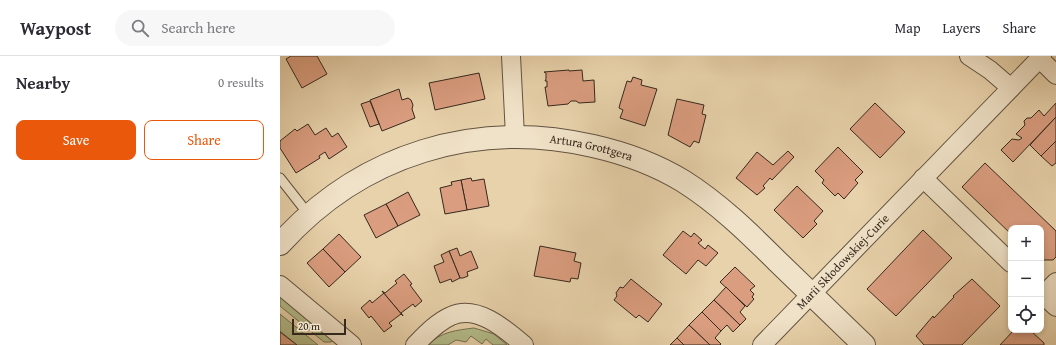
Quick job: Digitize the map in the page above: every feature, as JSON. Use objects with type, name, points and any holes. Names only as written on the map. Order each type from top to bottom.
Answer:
[{"type":"street","points":[[511,56],[515,136]]},
{"type":"street","points":[[969,56],[990,70],[1011,88]]},
{"type":"street","name":"Marii Skłodowskiej-Curie","points":[[762,345],[1040,57],[1056,75]]},
{"type":"street","name":"Artura Grottgera","points":[[280,244],[309,214],[352,183],[378,168],[407,157],[458,142],[515,136],[555,138],[602,148],[641,161],[672,175],[703,194],[725,212],[864,345]]},
{"type":"street","points":[[923,178],[1009,261]]},
{"type":"street","points":[[1047,298],[1056,282]]},
{"type":"street","points":[[280,285],[345,343]]},
{"type":"street","points":[[415,345],[450,316],[465,313],[487,318],[499,325],[524,345]]},
{"type":"lane","points":[[280,178],[309,214]]},
{"type":"green space","points":[[280,297],[333,340],[331,342],[324,342],[280,306]]},
{"type":"green space","points":[[280,314],[318,345],[297,345],[280,331]]},
{"type":"green space","points":[[474,328],[494,334],[507,345],[493,345],[486,339],[482,344],[471,336],[466,342],[456,340],[448,345],[428,345],[443,334]]},
{"type":"building","points":[[291,56],[317,56],[327,74],[302,88],[286,59]]},
{"type":"building","points":[[582,70],[583,81],[594,80],[595,102],[579,103],[576,101],[571,101],[568,104],[548,106],[545,87],[547,87],[547,81],[545,81],[546,73],[544,72]]},
{"type":"building","points":[[479,73],[485,99],[435,110],[429,83]]},
{"type":"building","points":[[633,77],[642,80],[641,85],[657,89],[645,126],[620,118],[623,110],[619,108],[627,81],[631,82]]},
{"type":"building","points":[[399,89],[402,100],[408,98],[411,100],[415,118],[382,131],[370,100]]},
{"type":"building","points":[[677,99],[704,105],[702,114],[706,115],[699,143],[694,141],[690,147],[668,135]]},
{"type":"building","points":[[370,101],[379,124],[370,127],[361,104]]},
{"type":"building","points":[[875,103],[905,132],[880,158],[850,129]]},
{"type":"building","points":[[1056,103],[1056,117],[1013,162],[1001,150],[1012,139],[1019,140],[1022,138],[1016,134],[1025,125],[1024,121],[1027,118],[1031,118],[1039,110],[1044,116]]},
{"type":"building","points":[[1056,117],[1056,141],[1041,156],[1030,145]]},
{"type":"building","points":[[308,124],[315,135],[326,128],[332,137],[338,133],[347,147],[329,159],[325,152],[319,156],[320,158],[296,173],[280,148],[280,141],[295,129],[297,131]]},
{"type":"building","points":[[1056,141],[1056,163],[1052,166],[1041,156]]},
{"type":"building","points":[[838,147],[863,172],[855,180],[858,183],[844,199],[838,193],[835,196],[822,183],[824,180],[815,171]]},
{"type":"building","points":[[788,151],[794,157],[772,180],[770,178],[763,186],[765,188],[757,195],[736,178],[757,152],[773,165]]},
{"type":"building","points":[[985,163],[1056,231],[1056,257],[1053,260],[1044,260],[1044,225],[1008,225],[1008,231],[962,187]]},
{"type":"building","points":[[471,178],[472,181],[484,179],[489,206],[467,210],[461,180]]},
{"type":"building","points":[[461,180],[467,210],[445,214],[440,188],[452,185],[451,182]]},
{"type":"building","points":[[797,186],[823,211],[814,221],[817,224],[803,238],[774,210]]},
{"type":"building","points":[[408,192],[420,215],[398,226],[386,204]]},
{"type":"building","points":[[386,204],[398,226],[376,238],[364,215]]},
{"type":"building","points":[[923,230],[952,258],[896,316],[867,289]]},
{"type":"building","points":[[683,231],[691,237],[694,233],[702,240],[698,243],[705,249],[708,245],[718,253],[706,266],[698,260],[686,274],[663,255]]},
{"type":"building","points":[[339,234],[361,257],[345,272],[323,249]]},
{"type":"building","points":[[540,246],[576,253],[574,261],[581,263],[578,279],[571,278],[570,282],[534,276]]},
{"type":"building","points":[[457,248],[460,256],[471,251],[478,268],[467,272],[468,276],[463,278],[460,278],[449,251]]},
{"type":"building","points":[[323,249],[345,272],[329,287],[307,263]]},
{"type":"building","points":[[449,251],[460,278],[452,282],[451,279],[440,283],[434,266],[444,262],[441,255]]},
{"type":"building","points":[[735,267],[755,286],[750,290],[754,294],[752,297],[754,299],[747,307],[720,282]]},
{"type":"building","points":[[404,274],[422,301],[415,307],[413,304],[401,313],[403,316],[382,291],[385,293],[397,283],[395,281]]},
{"type":"building","points":[[631,279],[662,304],[648,322],[639,315],[636,318],[614,300],[620,287],[623,288]]},
{"type":"building","points":[[972,279],[1000,306],[962,345],[924,345],[916,336],[933,316],[934,318],[954,297],[953,296]]},
{"type":"building","points":[[726,287],[745,306],[740,312],[746,319],[740,325],[714,300]]},
{"type":"building","points":[[384,293],[403,316],[401,314],[389,323],[392,326],[384,332],[371,316],[369,318],[361,308],[370,300],[372,303]]},
{"type":"building","points":[[714,300],[740,325],[733,332],[727,325],[721,331],[702,312]]},
{"type":"building","points":[[702,312],[721,331],[715,338],[721,344],[720,345],[710,345],[689,325]]},
{"type":"building","points":[[689,325],[710,345],[684,345],[677,338]]},
{"type":"building","points":[[280,332],[297,345],[280,345]]},
{"type":"building","points":[[1011,333],[1033,333],[1044,343],[1044,345],[1000,345]]},
{"type":"building","points":[[677,338],[684,345],[670,345]]}]
